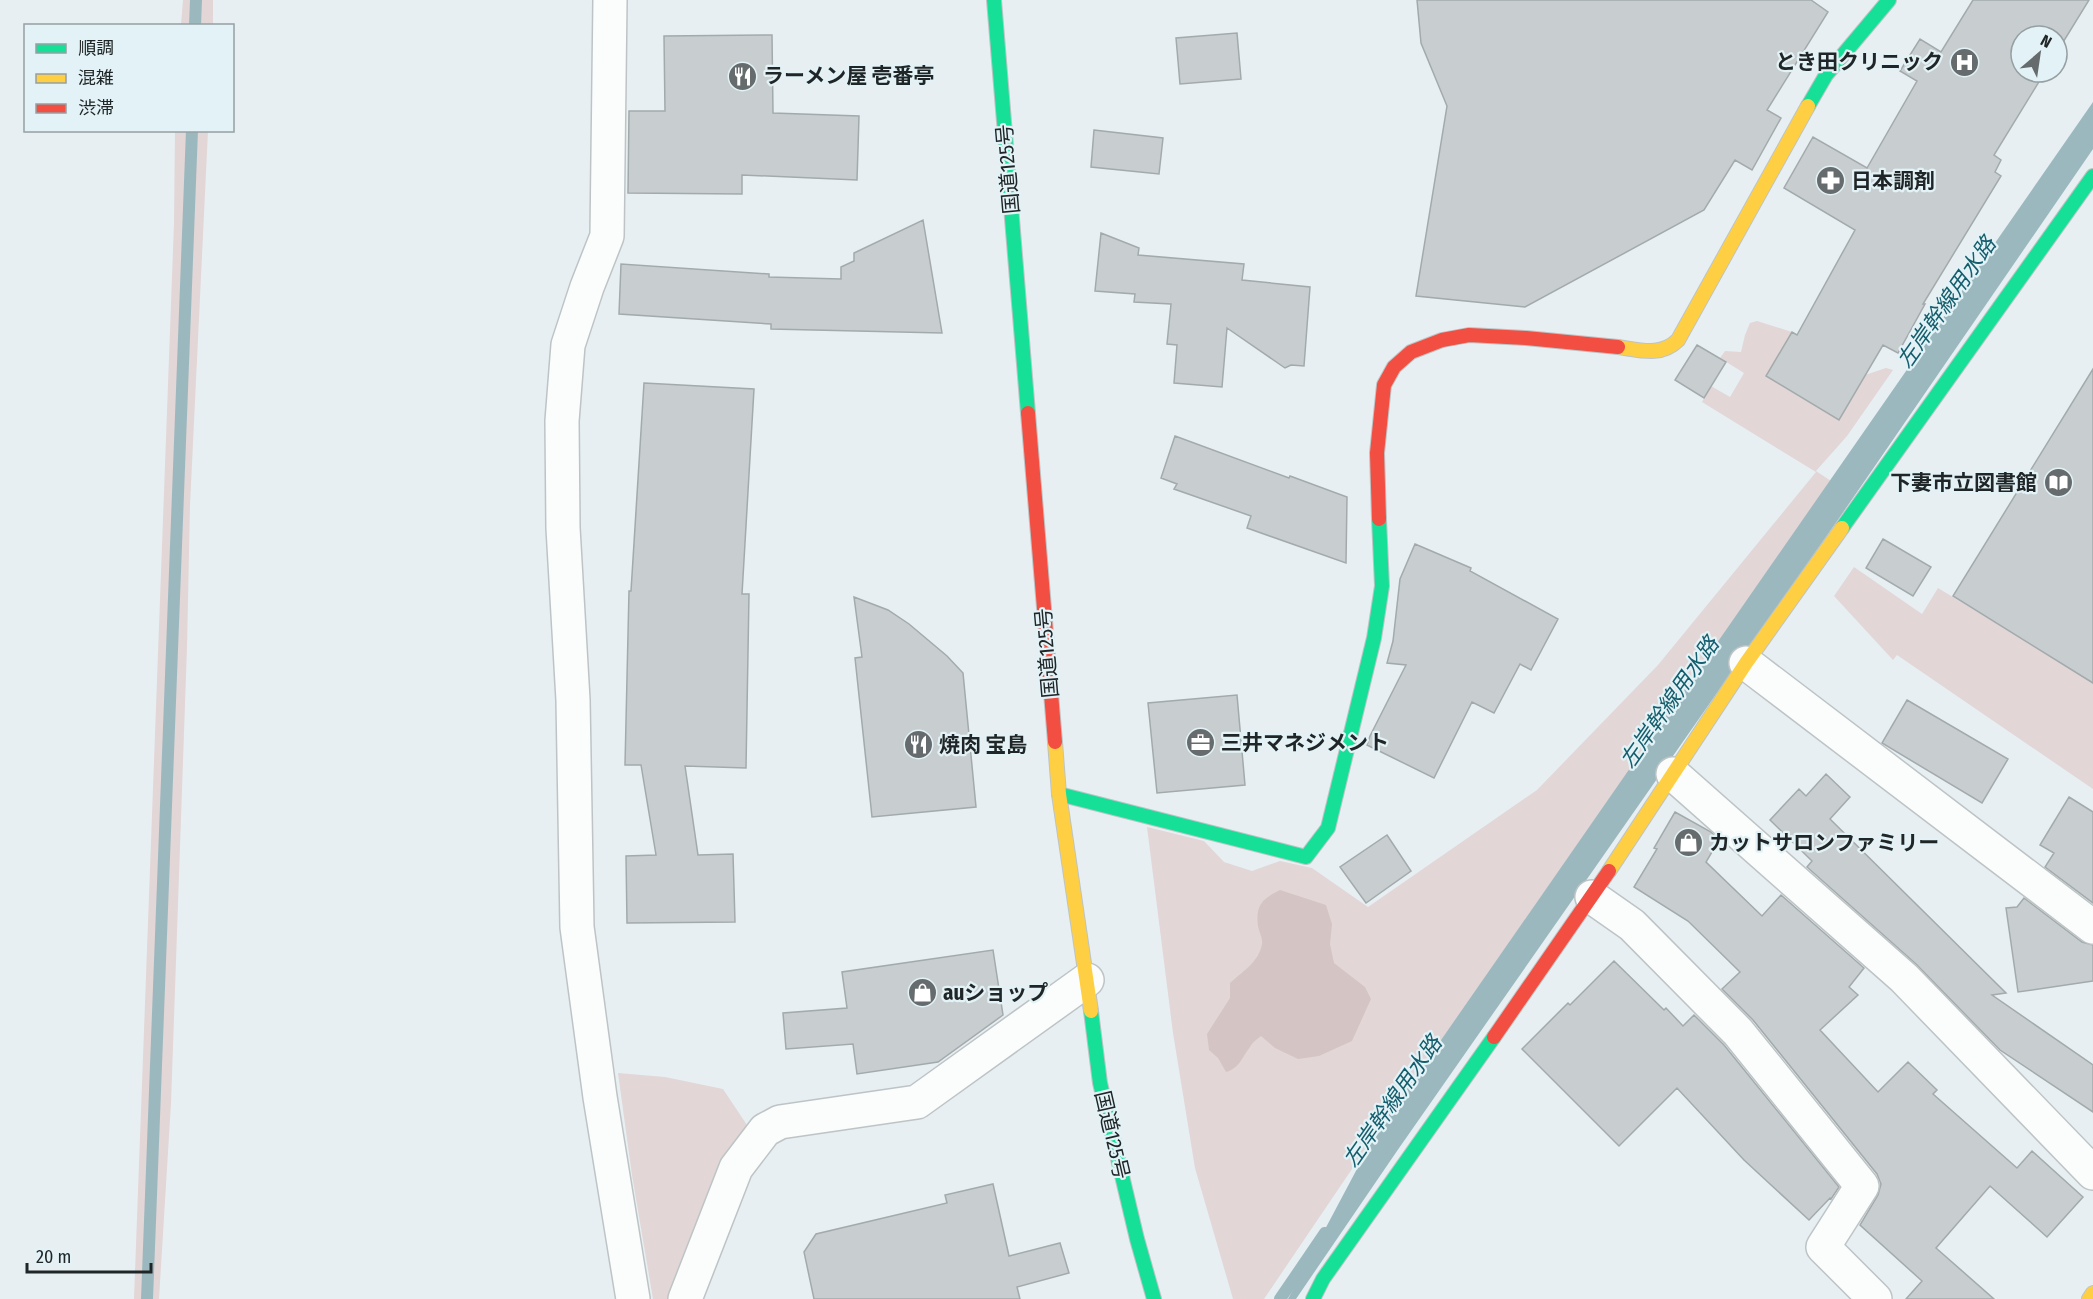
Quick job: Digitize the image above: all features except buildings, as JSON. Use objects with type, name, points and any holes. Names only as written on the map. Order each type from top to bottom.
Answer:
[{"type":"main road","name":"国道125号","points":[[994,0],[1059,794],[1100,1083],[1137,1239],[1154,1299]]},
{"type":"main road","points":[[1059,794],[1306,857],[1328,828],[1374,638],[1382,586],[1377,453],[1384,385],[1394,367],[1411,352],[1442,340],[1469,335],[1526,338],[1652,351],[1669,349],[1678,340],[1826,75],[1889,0]]},
{"type":"main road","points":[[1312,1299],[1323,1279],[1592,897],[1746,663],[2093,176]]},
{"type":"main road","points":[[2089,1299],[2093,1293]]},
{"type":"street","points":[[610,0],[607,236],[568,345],[562,421],[563,528],[573,700],[577,927],[600,1097],[633,1299]]},
{"type":"street","points":[[1746,663],[2093,927]]},
{"type":"street","points":[[1673,774],[1904,978],[2093,1173]]},
{"type":"street","points":[[1592,897],[1632,925],[1738,1032],[1862,1186],[1823,1247],[1875,1299]]},
{"type":"street","points":[[686,1299],[736,1168],[765,1130],[780,1122],[917,1102],[1087,980]]},
{"type":"shaded area","points":[[183,0],[213,0],[213,24],[181,24]]},
{"type":"shaded area","points":[[175,132],[208,132],[190,505],[171,1103],[159,1299],[134,1299],[174,223]]},
{"type":"shaded area","points":[[1757,321],[1792,332],[1766,376],[1839,419],[1865,375],[1886,368],[1893,370],[1847,436],[1816,471],[1831,481],[1375,1135],[1264,1299],[1233,1299],[1195,1168],[1173,1033],[1147,827],[1204,841],[1224,862],[1252,871],[1280,861],[1312,868],[1368,907],[1537,790],[1658,665],[1816,472],[1702,402],[1711,386],[1730,397],[1744,373],[1720,358],[1725,351],[1741,352],[1750,323]]},
{"type":"shaded area","points":[[1854,567],[1922,614],[1938,588],[2093,682],[2093,789],[1897,655],[1893,660],[1834,596]]},
{"type":"shaded area","points":[[1280,890],[1326,905],[1332,924],[1330,944],[1334,963],[1365,987],[1371,999],[1352,1041],[1319,1056],[1298,1059],[1275,1048],[1261,1036],[1252,1044],[1238,1065],[1226,1072],[1218,1058],[1209,1050],[1207,1034],[1230,998],[1230,983],[1249,966],[1260,950],[1262,942],[1257,919],[1261,903]]},
{"type":"shaded area","points":[[618,1073],[665,1077],[723,1089],[747,1125],[717,1177],[675,1299],[653,1299]]},
{"type":"water","points":[[2093,102],[2093,149],[1296,1299],[1288,1299],[1375,1135]]},
{"type":"waterway","points":[[195,24],[196,0]]},
{"type":"waterway","points":[[147,1299],[192,132]]},
{"type":"waterway","name":"左岸幹線用水路","points":[[1280,1299],[1325,1233]]},
{"type":"traffic: fast","points":[[994,0],[1028,413]]},
{"type":"traffic: fast","points":[[1808,106],[1826,75],[1889,0]]},
{"type":"traffic: fast","points":[[1842,528],[2093,176]]},
{"type":"traffic: fast","points":[[1059,794],[1306,857],[1328,828],[1374,638],[1382,586],[1379,519]]},
{"type":"traffic: fast","points":[[1091,1011],[1100,1083],[1137,1239],[1154,1299]]},
{"type":"traffic: fast","points":[[1313,1299],[1323,1279],[1494,1037]]},
{"type":"traffic: slow","points":[[1618,347],[1650,351],[1665,349],[1678,340],[1808,106]]},
{"type":"traffic: slow","points":[[1609,871],[1746,663],[1842,528]]},
{"type":"traffic: slow","points":[[1055,742],[1059,794],[1091,1011]]},
{"type":"traffic: slow","points":[[2089,1299],[2093,1293]]},
{"type":"traffic: jam","points":[[1379,519],[1377,453],[1384,385],[1394,367],[1411,352],[1442,340],[1469,335],[1618,347]]},
{"type":"traffic: jam","points":[[1028,413],[1055,742]]},
{"type":"traffic: jam","points":[[1494,1037],[1609,871]]},
{"type":"place","name":"とき田クリニック","points":[[1964,62]]},
{"type":"place","name":"ラーメン屋 壱番亭","points":[[742,76]]},
{"type":"place","name":"日本調剤","points":[[1830,181]]},
{"type":"place","name":"下妻市立図書館","points":[[2058,483]]},
{"type":"place","name":"三井マネジメント","points":[[1200,743]]},
{"type":"place","name":"焼肉 宝島","points":[[918,745]]},
{"type":"place","name":"カットサロンファミリー","points":[[1688,843]]},
{"type":"place","name":"auショップ","points":[[922,993]]}]
